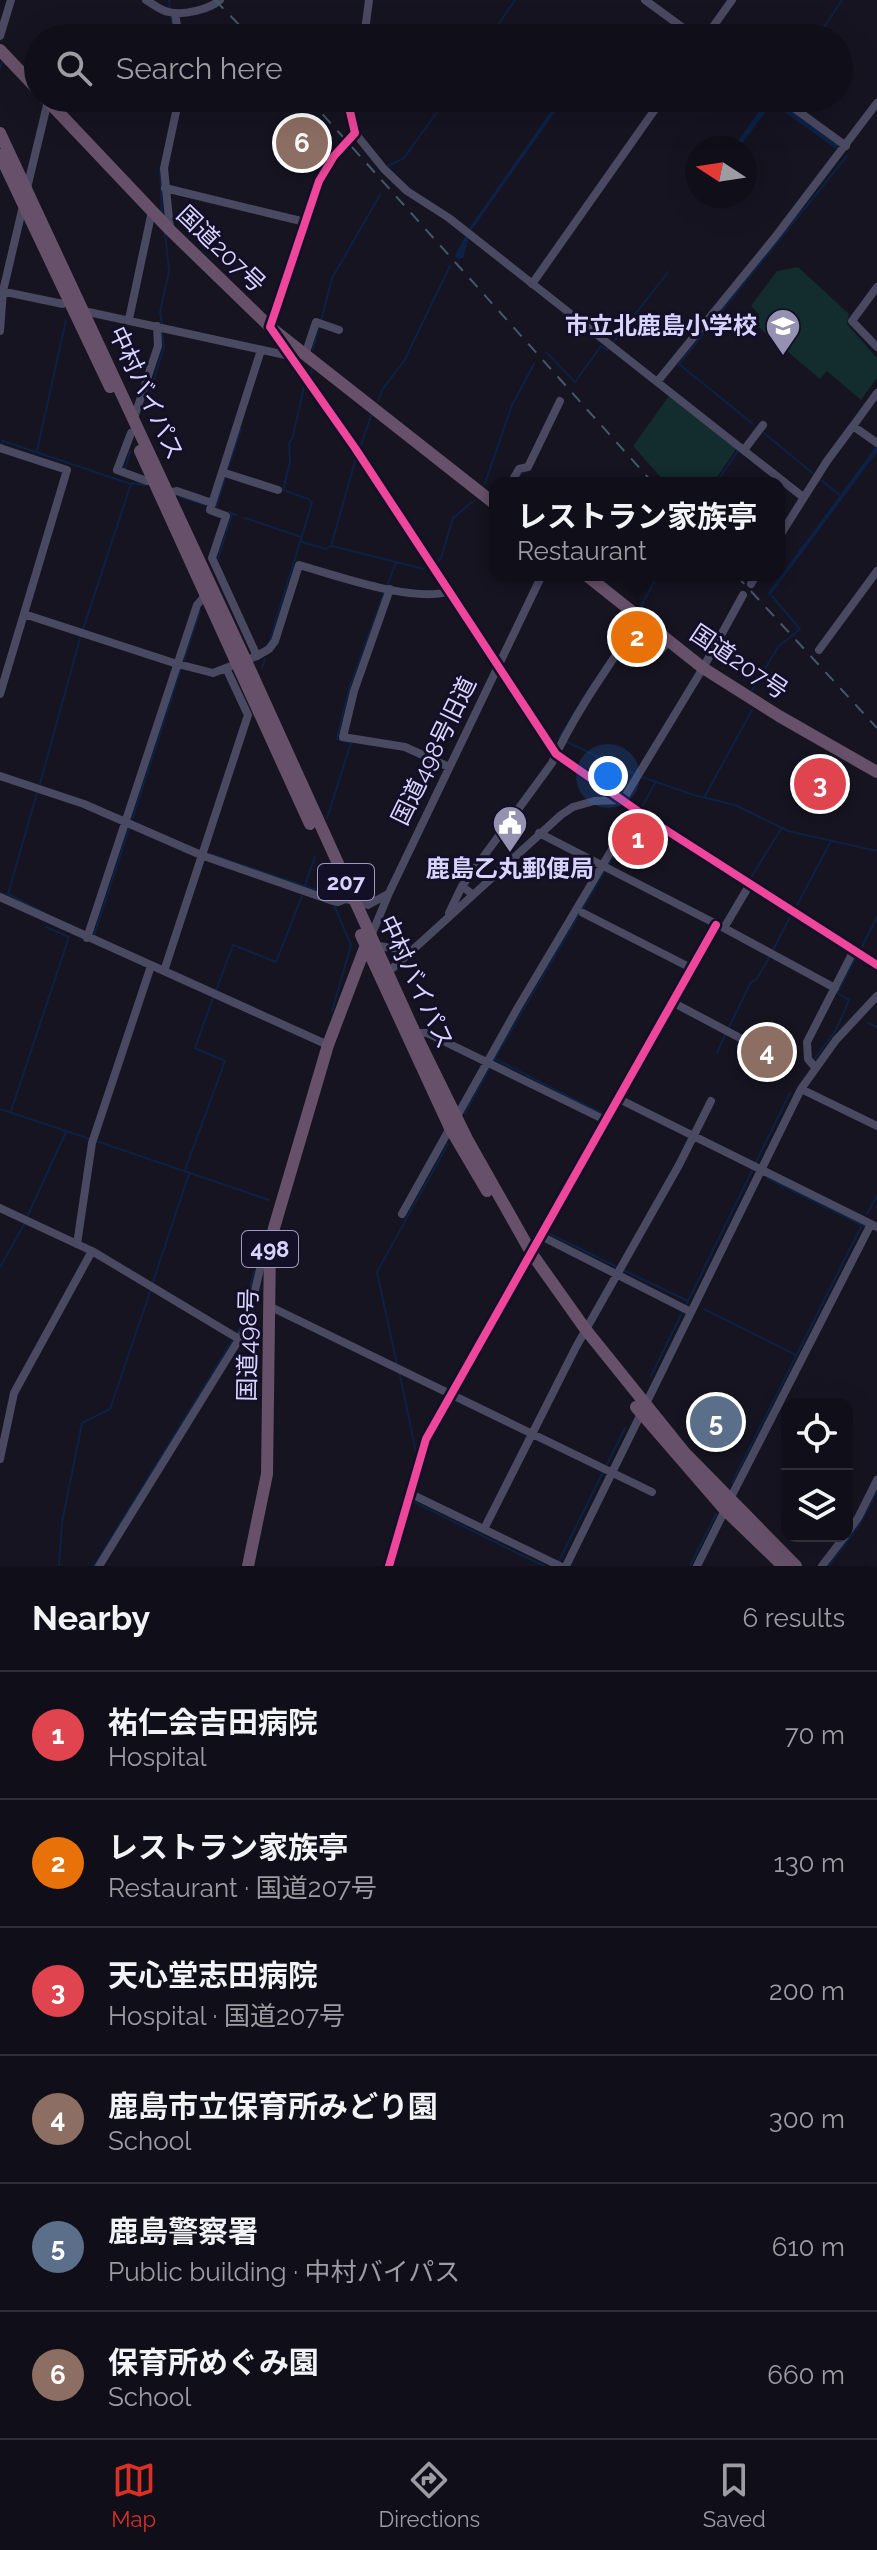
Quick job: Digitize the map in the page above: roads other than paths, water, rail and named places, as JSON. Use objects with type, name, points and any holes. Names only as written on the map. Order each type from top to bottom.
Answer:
[{"type":"highway","points":[[3,54],[24,76]]},
{"type":"highway","name":"国道207号","points":[[58,112],[170,230],[270,327],[489,498]]},
{"type":"highway","name":"中村バイパス","points":[[0,133],[131,433],[209,592],[453,1124],[530,1256],[585,1335],[643,1410],[783,1566]]},
{"type":"highway","name":"中村バイパス","points":[[0,155],[74,299]]},
{"type":"highway","name":"中村バイパス","points":[[80,313],[168,493],[208,564],[209,592]]},
{"type":"highway","name":"国道207号","points":[[593,581],[703,668],[877,772]]},
{"type":"highway","name":"国道498号","points":[[248,1566],[267,1474],[270,1245],[328,1045],[370,942]]},
{"type":"highway","points":[[349,989],[360,981],[384,976]]},
{"type":"highway","name":"中村バイパス","points":[[727,1506],[796,1566]]},
{"type":"street","points":[[0,36],[11,0]]},
{"type":"street","points":[[146,0],[172,13],[212,7],[220,0]]},
{"type":"street","points":[[366,24],[369,0]]},
{"type":"street","points":[[645,0],[678,24]]},
{"type":"street","points":[[715,24],[732,0]]},
{"type":"street","points":[[172,13],[175,24]]},
{"type":"street","points":[[657,382],[776,236],[877,103]]},
{"type":"street","points":[[27,189],[44,112]]},
{"type":"street","points":[[170,230],[164,168],[176,112]]},
{"type":"street","points":[[350,112],[355,133],[384,169],[407,191],[469,234],[778,477]]},
{"type":"street","points":[[532,284],[653,112]]},
{"type":"street","points":[[799,112],[846,146]]},
{"type":"street","points":[[355,133],[324,169],[270,327],[347,436],[556,754],[877,965]]},
{"type":"street","points":[[165,188],[305,222]]},
{"type":"street","points":[[0,331],[1,291],[24,205]]},
{"type":"street","points":[[129,319],[152,211]]},
{"type":"street","points":[[877,287],[852,321],[877,347]]},
{"type":"street","points":[[1,291],[63,304],[74,299]]},
{"type":"street","points":[[80,313],[129,319],[290,356]]},
{"type":"street","points":[[305,355],[316,322],[339,330]]},
{"type":"street","points":[[134,419],[158,346],[160,327]]},
{"type":"street","points":[[164,971],[248,715],[242,663],[208,564],[226,516],[210,510],[261,350]]},
{"type":"street","points":[[785,527],[817,476],[877,393]]},
{"type":"street","points":[[514,477],[519,469],[528,467],[560,401]]},
{"type":"street","points":[[741,448],[763,425]]},
{"type":"street","points":[[853,426],[877,443]]},
{"type":"street","points":[[131,433],[117,470],[147,481],[153,480]]},
{"type":"street","points":[[0,694],[67,470],[2,449]]},
{"type":"street","points":[[222,472],[278,490]]},
{"type":"street","points":[[785,483],[803,497]]},
{"type":"street","points":[[168,493],[177,491],[212,503]]},
{"type":"street","points":[[24,614],[213,673],[269,649],[275,641],[299,565],[386,588],[432,594],[448,592]]},
{"type":"street","points":[[819,650],[877,571]]},
{"type":"street","name":"国道498号旧道","points":[[370,942],[389,893],[539,581]]},
{"type":"street","points":[[386,588],[343,737],[405,747],[449,767]]},
{"type":"street","points":[[87,938],[129,824],[197,605],[209,592]]},
{"type":"street","points":[[623,800],[743,595]]},
{"type":"street","points":[[447,918],[462,886],[556,754],[626,640],[657,654],[668,642]]},
{"type":"street","points":[[0,776],[330,900],[368,905],[375,904],[389,893]]},
{"type":"street","points":[[594,801],[601,786]]},
{"type":"street","points":[[384,976],[539,833],[573,807],[594,801],[623,800]]},
{"type":"street","points":[[402,1214],[453,1124],[492,1065],[517,1009],[605,868],[636,809]]},
{"type":"street","points":[[539,833],[835,988]]},
{"type":"street","points":[[389,1566],[426,1439],[605,1120],[621,1100],[676,1004],[691,968],[750,884]]},
{"type":"street","points":[[462,886],[472,894]]},
{"type":"street","points":[[0,897],[328,1045]]},
{"type":"street","points":[[583,913],[691,968]]},
{"type":"street","points":[[370,942],[411,951]]},
{"type":"street","points":[[815,1067],[808,1059],[807,1042],[854,950]]},
{"type":"street","points":[[77,1244],[93,1140],[151,966]]},
{"type":"street","points":[[409,1493],[560,1565],[607,1470],[643,1410],[686,1310],[801,1089],[836,1040],[877,996]]},
{"type":"street","points":[[676,1004],[740,1038]]},
{"type":"street","points":[[410,1033],[427,1033],[605,1120]]},
{"type":"street","points":[[801,1089],[877,1126]]},
{"type":"street","points":[[621,1100],[871,1228],[697,1566]]},
{"type":"street","points":[[484,1529],[576,1347],[711,1101]]},
{"type":"street","points":[[0,1208],[92,1251],[239,1339]]},
{"type":"street","points":[[539,1235],[686,1310]]},
{"type":"street","points":[[99,1566],[246,1328],[261,1265],[270,1245]]},
{"type":"street","points":[[0,1459],[14,1393],[92,1251]]},
{"type":"street","points":[[271,1307],[652,1492]]},
{"type":"street","points":[[853,1525],[877,1480]]},
{"type":"street","points":[[822,1566],[840,1542]]},
{"type":"water","points":[[550,112],[555,112],[471,231],[463,258],[458,259],[455,256],[468,230]]},
{"type":"water","points":[[758,112],[765,112],[748,136],[742,136]]},
{"type":"water","points":[[785,112],[794,112],[839,145],[836,149]]},
{"type":"water","points":[[877,445],[877,452],[785,576],[785,570]]},
{"type":"water","points":[[777,581],[781,581],[770,596],[767,594]]},
{"type":"waterway","points":[[169,0],[170,9]]},
{"type":"waterway","points":[[499,24],[515,0]]},
{"type":"waterway","points":[[826,24],[842,0]]},
{"type":"waterway","points":[[171,15],[172,24]]},
{"type":"waterway","points":[[0,68],[2,62]]},
{"type":"waterway","points":[[388,166],[404,158],[437,112]]},
{"type":"waterway","points":[[753,424],[679,364],[847,156]]},
{"type":"waterway","points":[[160,168],[162,213]]},
{"type":"waterway","points":[[321,321],[332,278],[380,195]]},
{"type":"waterway","points":[[162,325],[160,312],[169,271],[165,233]]},
{"type":"waterway","points":[[378,401],[382,390],[404,361],[450,266]]},
{"type":"waterway","points":[[613,343],[668,272]]},
{"type":"waterway","points":[[37,451],[66,320]]},
{"type":"waterway","points":[[313,349],[319,327]]},
{"type":"waterway","points":[[144,411],[164,347],[162,331]]},
{"type":"waterway","points":[[546,352],[575,382],[601,346],[607,350],[609,348]]},
{"type":"waterway","points":[[485,483],[512,405],[534,364]]},
{"type":"waterway","points":[[311,374],[312,368]]},
{"type":"waterway","points":[[270,640],[312,503],[283,490],[290,462],[289,444],[304,387]]},
{"type":"waterway","points":[[361,445],[371,416]]},
{"type":"waterway","points":[[228,468],[241,429]]},
{"type":"waterway","points":[[764,433],[816,476]]},
{"type":"waterway","points":[[1,447],[3,441],[131,484],[83,629]]},
{"type":"waterway","points":[[720,477],[738,451]]},
{"type":"waterway","points":[[124,471],[130,452]]},
{"type":"waterway","points":[[302,542],[326,549],[331,546],[356,458]]},
{"type":"waterway","points":[[216,507],[225,478]]},
{"type":"waterway","points":[[821,480],[841,496]]},
{"type":"waterway","points":[[132,483],[145,485]]},
{"type":"waterway","points":[[180,497],[206,505]]},
{"type":"waterway","points":[[438,561],[453,518],[472,502]]},
{"type":"waterway","points":[[228,512],[237,515]]},
{"type":"waterway","points":[[218,559],[232,514]]},
{"type":"waterway","points":[[245,518],[301,537]]},
{"type":"waterway","points":[[332,546],[424,569]]},
{"type":"waterway","points":[[387,587],[396,562]]},
{"type":"waterway","points":[[641,606],[655,581]]},
{"type":"waterway","points":[[327,818],[351,743],[337,739],[349,689],[384,593]]},
{"type":"waterway","points":[[752,690],[778,647],[800,629],[772,596]]},
{"type":"waterway","points":[[184,660],[200,611]]},
{"type":"waterway","points":[[622,639],[631,623]]},
{"type":"waterway","points":[[39,787],[81,635]]},
{"type":"waterway","points":[[262,668],[265,659]]},
{"type":"waterway","points":[[132,820],[181,669]]},
{"type":"waterway","points":[[561,739],[594,681]]},
{"type":"waterway","points":[[705,796],[752,710]]},
{"type":"waterway","points":[[567,742],[633,773]]},
{"type":"waterway","points":[[639,776],[735,805],[788,831],[877,851]]},
{"type":"waterway","points":[[642,807],[655,783]]},
{"type":"waterway","points":[[37,793],[8,894],[44,913]]},
{"type":"waterway","points":[[607,867],[637,817]]},
{"type":"waterway","points":[[94,935],[130,826]]},
{"type":"waterway","points":[[750,879],[781,829]]},
{"type":"waterway","points":[[796,907],[831,841]]},
{"type":"waterway","points":[[213,855],[329,894]]},
{"type":"waterway","points":[[305,885],[315,857]]},
{"type":"waterway","points":[[492,1063],[604,872]]},
{"type":"waterway","points":[[216,990],[233,945],[276,962],[302,896]]},
{"type":"waterway","points":[[332,1011],[351,945],[334,905]]},
{"type":"waterway","points":[[773,950],[790,917]]},
{"type":"waterway","points":[[862,947],[877,917]]},
{"type":"waterway","points":[[11,1111],[69,937],[46,927]]},
{"type":"waterway","points":[[678,1001],[711,943]]},
{"type":"waterway","points":[[729,1027],[751,982],[756,980],[769,958]]},
{"type":"waterway","points":[[815,1058],[836,1030],[849,1000],[837,993],[855,959]]},
{"type":"waterway","points":[[185,1170],[225,1061],[195,1048],[213,998]]},
{"type":"waterway","points":[[623,1099],[675,1007]]},
{"type":"waterway","points":[[868,1023],[877,1027]]},
{"type":"waterway","points":[[717,1053],[725,1035]]},
{"type":"waterway","points":[[495,1059],[603,1114]]},
{"type":"waterway","points":[[465,1113],[489,1069]]},
{"type":"waterway","points":[[756,1162],[790,1093]]},
{"type":"waterway","points":[[617,1267],[548,1233],[620,1104]]},
{"type":"waterway","points":[[0,1109],[90,1139]]},
{"type":"waterway","points":[[27,1217],[66,1132]]},
{"type":"waterway","points":[[96,1141],[269,1200]]},
{"type":"waterway","points":[[397,1365],[377,1272],[448,1144]]},
{"type":"waterway","points":[[685,1307],[752,1171]]},
{"type":"waterway","points":[[153,1282],[189,1174]]},
{"type":"waterway","points":[[767,1178],[866,1227]]},
{"type":"waterway","points":[[867,1214],[877,1196]]},
{"type":"waterway","points":[[0,1267],[25,1223]]},
{"type":"waterway","points":[[732,1483],[862,1225]]},
{"type":"waterway","points":[[623,1270],[688,1301]]},
{"type":"waterway","points":[[237,1333],[254,1271]]},
{"type":"waterway","points":[[59,1566],[62,1522],[82,1423],[110,1409],[150,1292]]},
{"type":"waterway","points":[[458,1393],[513,1296]]},
{"type":"waterway","points":[[704,1309],[796,1355]]},
{"type":"waterway","points":[[651,1376],[682,1313]]},
{"type":"waterway","points":[[94,1566],[232,1341]]},
{"type":"waterway","points":[[399,1371],[416,1452]]},
{"type":"waterway","points":[[416,1492],[431,1441],[455,1399]]},
{"type":"waterway","points":[[607,1464],[625,1428]]},
{"type":"waterway","points":[[559,1561],[604,1470]]},
{"type":"waterway","points":[[829,1566],[860,1524],[877,1491]]},
{"type":"waterway","points":[[395,1566],[414,1498]]},
{"type":"waterway","points":[[414,1502],[544,1566]]},
{"type":"waterway","points":[[690,1566],[716,1514]]},
{"type":"railway","points":[[215,0],[238,24]]},
{"type":"railway","points":[[321,112],[648,477]]},
{"type":"railway","points":[[742,581],[877,728]]},
{"type":"place","name":"保育所めぐみ園","points":[[302,143]]},
{"type":"place","name":"市立北鹿島小学校","points":[[783,357]]},
{"type":"place","name":"レストラン家族亭","points":[[637,637]]},
{"type":"place","name":"天心堂志田病院","points":[[820,784]]},
{"type":"place","name":"祐仁会吉田病院","points":[[638,839]]},
{"type":"place","name":"鹿島乙丸郵便局","points":[[510,854]]},
{"type":"place","name":"鹿島市立保育所みどり園","points":[[767,1052]]},
{"type":"place","name":"鹿島警察署","points":[[716,1422]]}]
